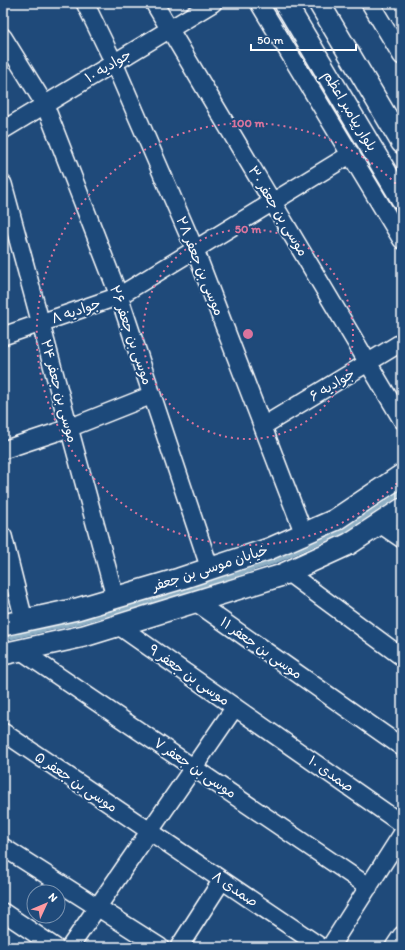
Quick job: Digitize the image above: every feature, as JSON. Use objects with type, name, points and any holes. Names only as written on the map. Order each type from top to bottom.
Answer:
[{"type":"main road","name":"بلوار پیامبر اعظم","points":[[285,3],[402,199]]},
{"type":"main road","name":"بلوار پیامبر اعظم","points":[[319,3],[402,143]]},
{"type":"main road","name":"خیابان موسی بن جعفر","points":[[3,625],[76,609],[269,549],[335,520],[402,475]]},
{"type":"main road","name":"خیابان موسی بن جعفر","points":[[12,652],[84,636],[119,626],[197,603],[287,572],[349,544],[402,509]]},
{"type":"street","name":"موسی بن جعفر ۲۸","points":[[85,3],[114,63],[195,250],[304,534]]},
{"type":"street","name":"موسی بن جعفر ۳۰","points":[[154,3],[402,420]]},
{"type":"street","name":"جوادیه ۱۰","points":[[3,130],[213,3]]},
{"type":"street","points":[[259,3],[402,240]]},
{"type":"street","points":[[370,3],[402,56]]},
{"type":"street","name":"موسی بن جعفر ۲۶","points":[[3,37],[45,104],[119,296],[210,568]]},
{"type":"street","name":"جوادیه ۸","points":[[3,336],[119,296],[351,154]]},
{"type":"street","name":"موسی بن جعفر ۲۴","points":[[3,184],[115,597]]},
{"type":"street","name":"جوادیه ۶","points":[[263,426],[402,342]]},
{"type":"street","points":[[3,450],[69,428],[152,395]]},
{"type":"street","points":[[380,524],[402,539]]},
{"type":"street","points":[[3,536],[8,575],[24,620]]},
{"type":"street","points":[[287,572],[402,657]]},
{"type":"street","name":"موسی بن جعفر ۱۱","points":[[197,603],[402,747]]},
{"type":"street","name":"موسی بن جعفر ۹","points":[[119,626],[260,724]]},
{"type":"street","name":"موسی بن جعفر ۷","points":[[12,652],[193,767],[369,887]]},
{"type":"street","points":[[70,947],[235,707]]},
{"type":"street","name":"صمدی ۱۰","points":[[260,724],[402,824]]},
{"type":"street","name":"موسی بن جعفر ۵","points":[[3,732],[149,831]]},
{"type":"street","name":"صمدی ۸","points":[[149,831],[321,947]]},
{"type":"street","points":[[330,947],[402,834]]},
{"type":"street","points":[[3,847],[160,947]]},
{"type":"street","points":[[179,947],[222,880]]},
{"type":"street","points":[[3,912],[55,947]]},
{"type":"street","points":[[394,947],[402,935]]},
{"type":"waterway","points":[[3,639],[80,622],[183,592],[274,562],[342,532],[402,492]]}]
